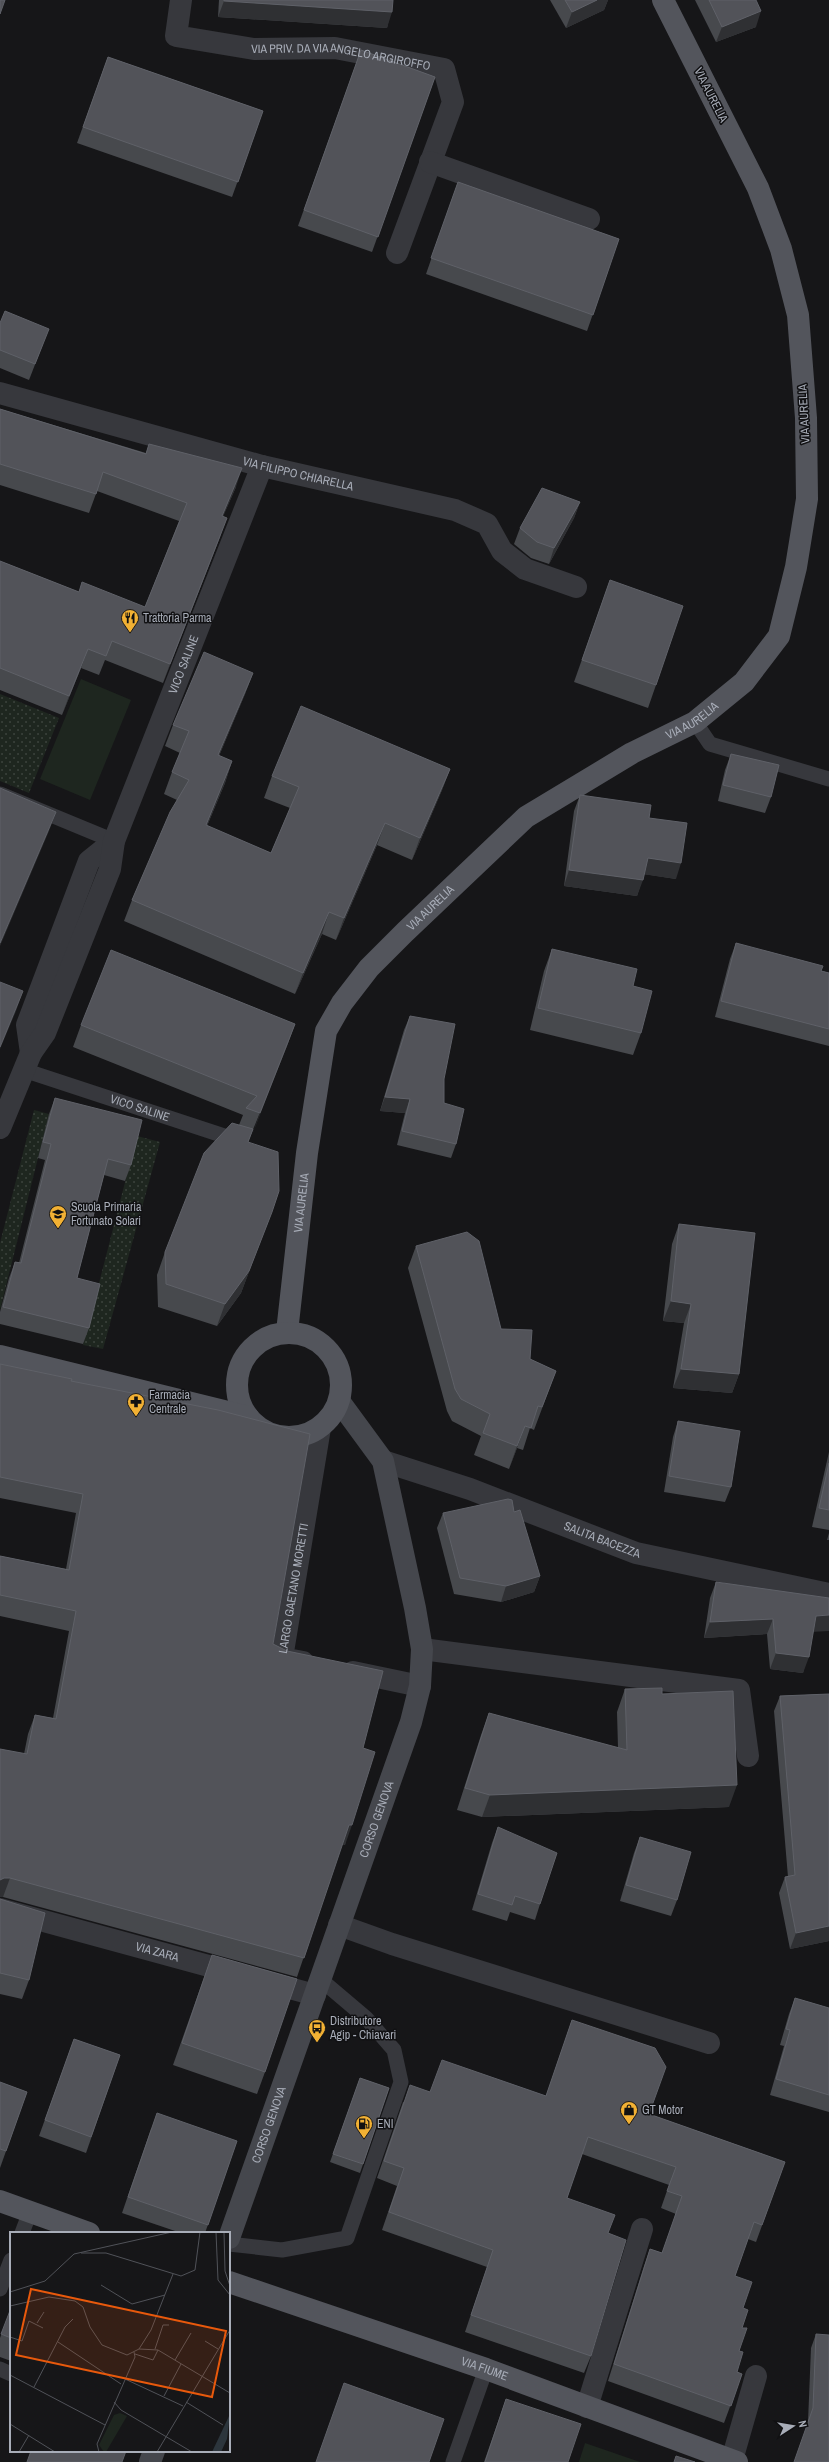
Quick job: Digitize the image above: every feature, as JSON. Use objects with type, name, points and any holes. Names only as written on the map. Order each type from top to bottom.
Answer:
[{"type":"main road","name":"VIA AURELIA","points":[[287,1332],[307,1153],[326,1031],[342,1003],[369,968],[526,817],[632,753],[695,722],[744,682],[779,636],[796,567],[807,499],[806,418],[798,314],[781,249],[758,188],[664,0]]},
{"type":"main road","points":[[287,1332],[303,1334],[318,1341],[331,1352],[339,1367],[342,1384],[339,1401],[332,1416],[320,1428],[306,1435],[290,1438],[269,1433],[260,1428],[248,1417],[238,1394],[237,1381],[242,1363],[252,1348],[268,1337],[287,1332]]},
{"type":"main road","points":[[0,1356],[248,1417]]},
{"type":"main road","name":"CORSO GENOVA","points":[[230,2235],[411,1722],[420,1686],[422,1649],[415,1608],[383,1461],[339,1401]]},
{"type":"main road","points":[[0,2201],[86,2232]]},
{"type":"main road","name":"VIA FIUME","points":[[230,2282],[486,2370],[735,2461]]},
{"type":"main road","points":[[150,2462],[154,2452]]},
{"type":"street","name":"VIA PRIV. DA VIA ANGELO ARGIROFFO","points":[[181,0],[176,36],[254,49],[335,48],[444,69],[453,102],[396,253]]},
{"type":"street","points":[[430,162],[589,219]]},
{"type":"street","name":"VIA FILIPPO CHIARELLA","points":[[0,393],[262,466],[455,510],[487,524],[502,551],[525,569],[576,587]]},
{"type":"street","name":"VICO SALINE","points":[[0,1128],[27,1062],[45,1033],[110,869],[114,841],[262,466]]},
{"type":"street","name":"LARGO GAETANO MORETTI","points":[[320,1428],[282,1658],[420,1686]]},
{"type":"street","name":"SALITA BACEZZA","points":[[383,1461],[470,1489],[636,1553],[829,1594]]},
{"type":"street","points":[[422,1649],[739,1690],[748,1756]]},
{"type":"street","name":"VIA ZARA","points":[[0,1910],[317,1987]]},
{"type":"street","points":[[339,1925],[392,1944],[709,2043]]},
{"type":"street","points":[[587,2407],[642,2229]]},
{"type":"street","points":[[735,2461],[756,2376]]},
{"type":"lane","points":[[695,722],[710,744],[829,779]]},
{"type":"lane","points":[[0,794],[114,841]]},
{"type":"lane","name":"VICO SALINE","points":[[27,1062],[256,1146]]},
{"type":"lane","points":[[230,2244],[282,2250],[347,2238],[401,2082],[394,2050],[366,2018],[317,1987]]},
{"type":"lane","points":[[22,2232],[30,2212]]},
{"type":"lane","points":[[0,2289],[10,2263]]},
{"type":"lane","points":[[0,2370],[10,2374]]},
{"type":"lane","points":[[453,2462],[486,2370]]},
{"type":"shaded area","points":[[81,679],[131,700],[90,800],[40,779]]},
{"type":"shaded area","points":[[0,694],[59,718],[29,793],[0,781]]},
{"type":"shaded area","points":[[34,1110],[49,1114],[0,1310],[0,1243]]},
{"type":"shaded area","points":[[137,1136],[160,1142],[103,1349],[83,1345]]},
{"type":"shaded area","points":[[585,2443],[640,2462],[579,2462]]},
{"type":"building","points":[[0,0],[5,0],[0,14]]},
{"type":"building","points":[[224,0],[393,0],[392,12]]},
{"type":"building","points":[[565,0],[597,0],[572,12]]},
{"type":"building","points":[[709,0],[756,0],[761,11],[722,27]]},
{"type":"building","points":[[361,50],[435,77],[378,237],[304,210]]},
{"type":"building","points":[[108,57],[263,111],[238,182],[83,127]]},
{"type":"building","points":[[458,182],[619,239],[593,315],[431,258]]},
{"type":"building","points":[[5,311],[49,329],[35,364],[0,350],[0,323]]},
{"type":"building","points":[[0,409],[146,454],[149,444],[242,468],[222,516],[227,518],[170,664],[112,641],[106,656],[88,649],[69,696],[0,668],[0,561],[79,592],[82,582],[145,607],[187,503],[103,472],[96,494],[0,464]]},
{"type":"building","points":[[542,488],[580,502],[554,548],[537,542],[520,528]]},
{"type":"building","points":[[610,580],[683,606],[656,685],[582,660]]},
{"type":"building","points":[[204,652],[253,673],[218,755],[232,761],[206,825],[271,853],[299,787],[272,776],[301,706],[450,769],[420,838],[385,823],[344,918],[329,912],[303,973],[132,900],[170,812],[189,780],[172,772],[189,731],[173,725]]},
{"type":"building","points":[[731,754],[779,765],[771,797],[723,785]]},
{"type":"building","points":[[0,788],[56,812],[0,943]]},
{"type":"building","points":[[580,795],[651,805],[649,818],[687,823],[681,863],[648,858],[643,880],[569,870]]},
{"type":"building","points":[[736,943],[823,966],[821,971],[829,973],[829,1029],[721,1001]]},
{"type":"building","points":[[552,949],[637,969],[633,986],[652,991],[641,1033],[538,1008]]},
{"type":"building","points":[[111,950],[295,1024],[260,1113],[246,1108],[257,1096],[81,1025]]},
{"type":"building","points":[[0,982],[23,991],[0,1047]]},
{"type":"building","points":[[410,1016],[455,1024],[444,1079],[444,1103],[464,1109],[456,1144],[402,1131],[410,1099],[385,1097]]},
{"type":"building","name":"Scuola Primaria Fortunato Solari","points":[[55,1098],[142,1120],[131,1165],[108,1159],[77,1278],[100,1284],[89,1328],[3,1307],[15,1262],[21,1263],[51,1144],[43,1142]]},
{"type":"building","points":[[232,1123],[253,1129],[248,1142],[278,1152],[279,1191],[249,1271],[225,1304],[166,1284],[165,1252],[204,1153]]},
{"type":"building","points":[[679,1224],[755,1233],[739,1374],[681,1369],[691,1304],[671,1301]]},
{"type":"building","points":[[467,1232],[479,1241],[501,1329],[532,1330],[530,1359],[556,1371],[542,1407],[538,1406],[531,1428],[525,1426],[517,1446],[483,1433],[490,1414],[461,1399],[455,1389],[416,1246]]},
{"type":"building","points":[[0,1364],[72,1379],[71,1381],[218,1410],[310,1434],[273,1644],[287,1651],[383,1671],[363,1748],[375,1752],[352,1825],[349,1825],[304,1958],[10,1878],[0,1880],[0,1749],[27,1754],[35,1715],[56,1719],[76,1611],[0,1595],[0,1556],[69,1570],[83,1494],[0,1477]]},
{"type":"building","points":[[678,1421],[740,1431],[731,1487],[669,1476]]},
{"type":"building","points":[[829,1463],[829,1510],[819,1508]]},
{"type":"building","points":[[508,1499],[512,1500],[514,1512],[520,1510],[540,1576],[506,1586],[460,1578],[443,1513]]},
{"type":"building","points":[[716,1582],[829,1598],[829,1615],[816,1616],[809,1657],[776,1653],[773,1619],[710,1622]]},
{"type":"building","points":[[662,1688],[662,1694],[733,1691],[737,1785],[490,1795],[465,1788],[489,1713],[627,1750],[625,1689]]},
{"type":"building","points":[[829,1694],[829,1926],[796,1933],[785,1877],[795,1875],[780,1696]]},
{"type":"building","points":[[498,1827],[557,1853],[540,1904],[515,1896],[512,1905],[478,1894]]},
{"type":"building","points":[[640,1837],[691,1852],[677,1900],[626,1885]]},
{"type":"building","points":[[0,1899],[45,1913],[29,1980],[0,1973]]},
{"type":"building","points":[[212,1955],[297,1979],[265,2072],[182,2043]]},
{"type":"building","points":[[795,1998],[829,2008],[829,2095],[776,2079],[790,2030],[786,2029]]},
{"type":"building","points":[[572,2020],[655,2048],[666,2067],[649,2114],[785,2162],[762,2225],[754,2222],[735,2276],[752,2282],[743,2308],[748,2310],[742,2328],[747,2328],[739,2351],[743,2352],[737,2372],[742,2374],[731,2406],[614,2364],[650,2249],[662,2253],[682,2196],[667,2191],[676,2167],[588,2137],[567,2198],[615,2215],[608,2233],[626,2240],[591,2356],[471,2315],[493,2250],[389,2212],[404,2168],[384,2161],[410,2085],[430,2092],[442,2060],[546,2096]]},
{"type":"building","points":[[74,2039],[120,2055],[91,2137],[45,2120]]},
{"type":"building","points":[[360,2078],[389,2088],[363,2164],[333,2154]]},
{"type":"building","points":[[0,2082],[27,2092],[6,2151],[0,2149]]},
{"type":"building","points":[[157,2113],[237,2141],[208,2225],[128,2197]]},
{"type":"building","points":[[10,2311],[10,2338],[1,2334]]},
{"type":"building","points":[[816,2334],[829,2335],[829,2462],[794,2462],[813,2408]]},
{"type":"building","points":[[344,2383],[444,2419],[429,2462],[316,2462]]},
{"type":"building","points":[[506,2399],[581,2424],[568,2462],[485,2462]]},
{"type":"building","points":[[31,2452],[126,2452],[122,2462],[27,2462]]},
{"type":"building","points":[[676,2456],[695,2462],[674,2462]]},
{"type":"place","name":"Trattoria Parma","points":[[130,633]]},
{"type":"place","name":"Scuola Primaria Fortunato Solari","points":[[58,1229]]},
{"type":"place","name":"Farmacia Centrale","points":[[136,1417]]},
{"type":"place","name":"Distributore Agip - Chiavari","points":[[317,2043]]},
{"type":"place","name":"GT Motor","points":[[629,2125]]},
{"type":"place","name":"ENI","points":[[364,2139]]}]
